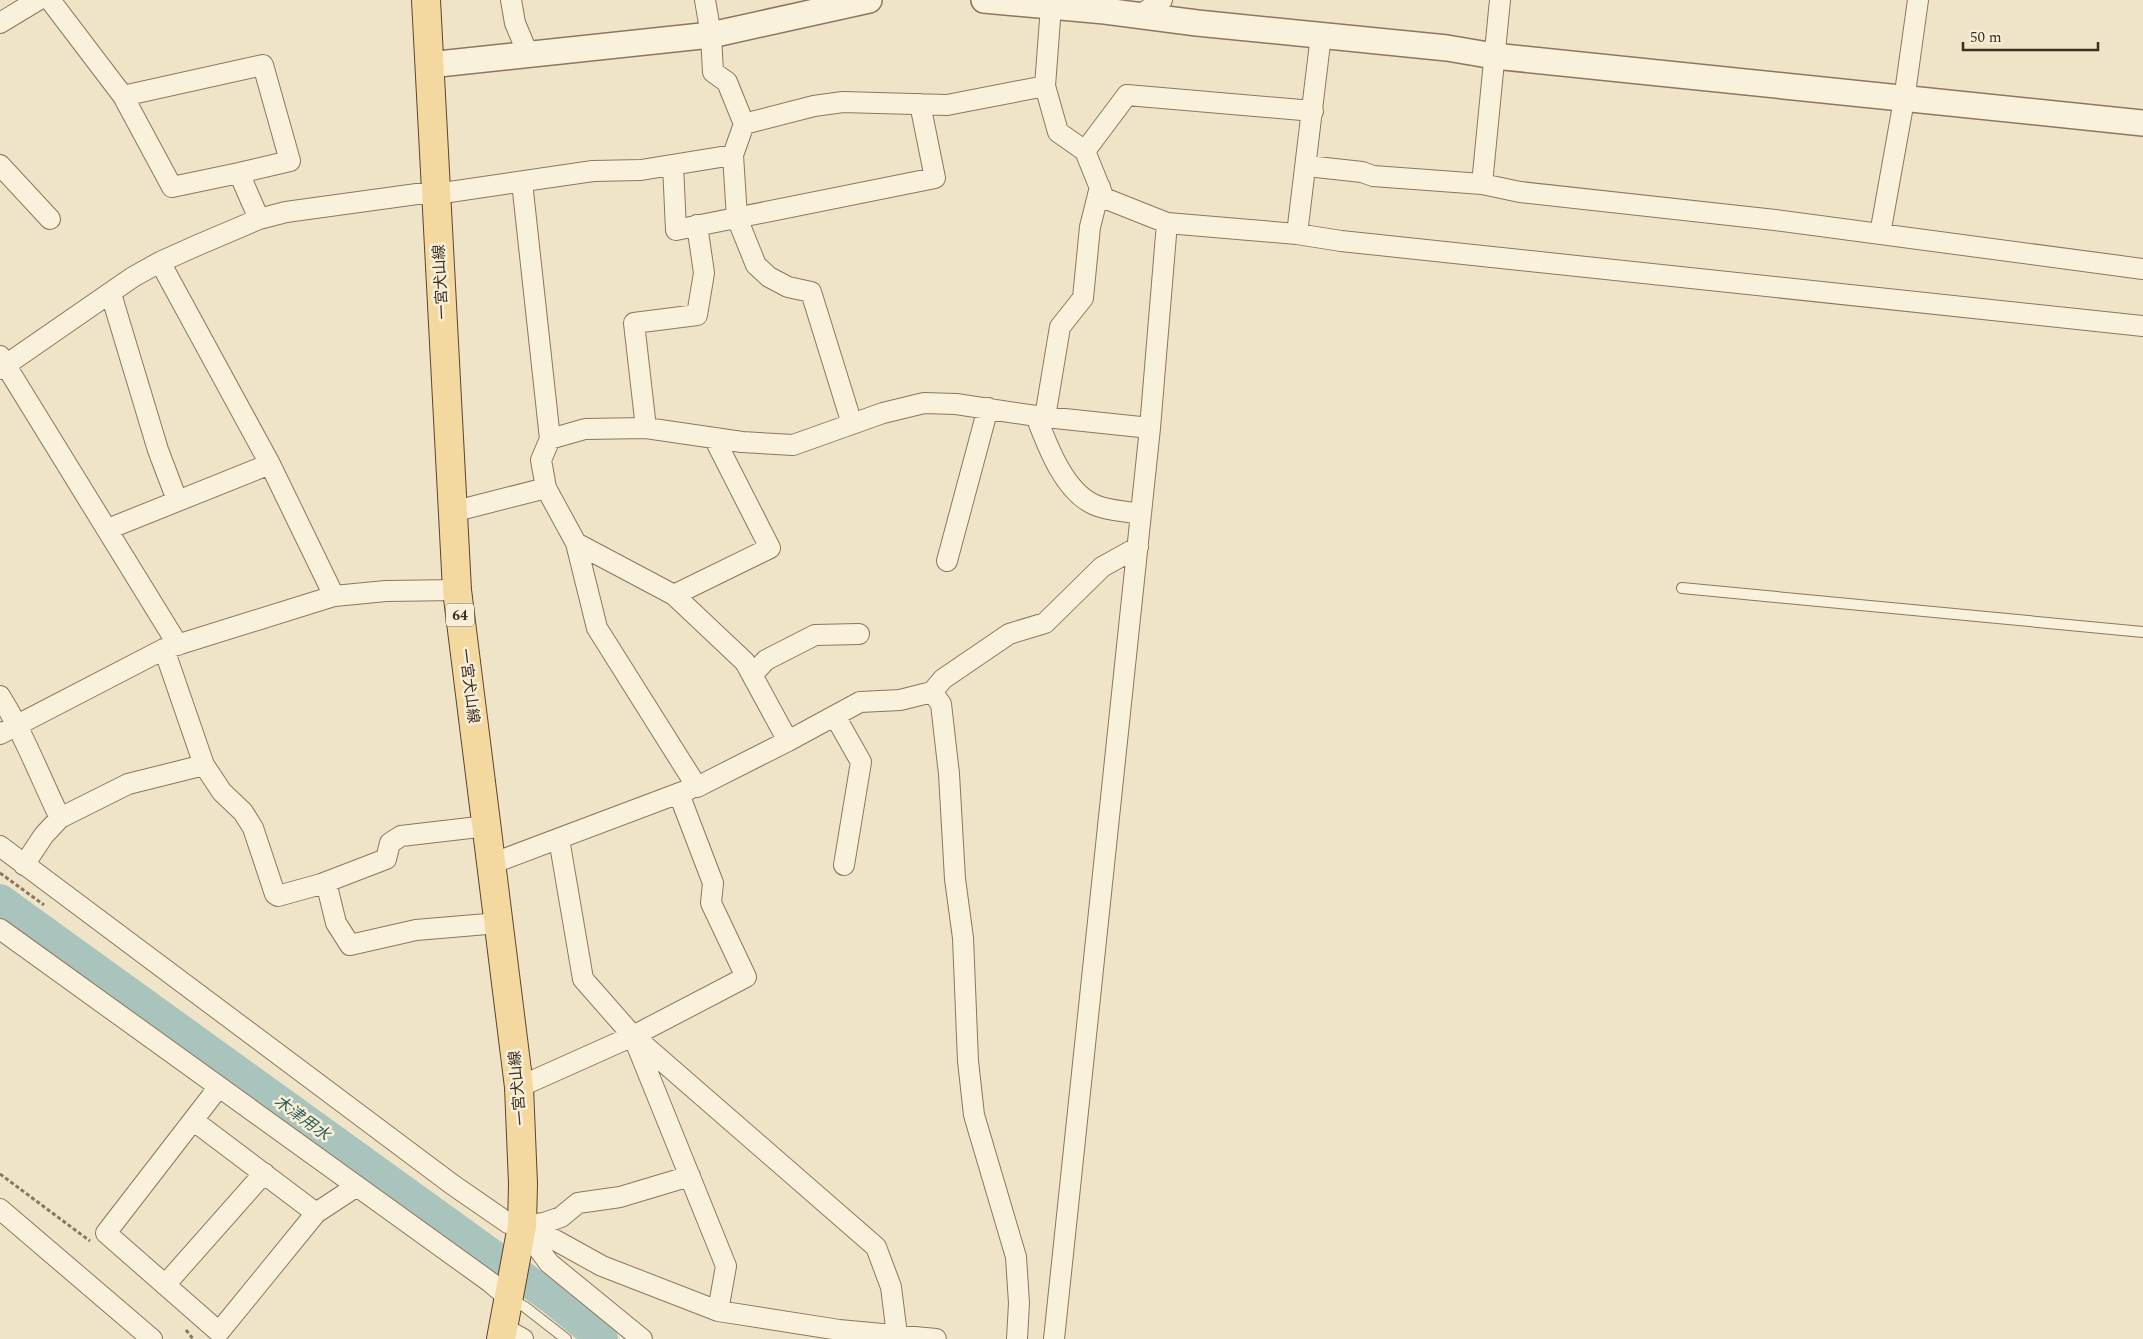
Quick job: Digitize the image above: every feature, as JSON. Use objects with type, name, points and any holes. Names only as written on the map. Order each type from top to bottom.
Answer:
[{"type":"main road","name":"一宮犬山線","points":[[426,0],[457,590],[520,1087],[523,1184],[522,1226],[509,1298],[509,1335]]},
{"type":"street","points":[[0,23],[38,0]]},
{"type":"street","points":[[50,0],[123,96],[172,187],[290,161],[263,65],[123,96]]},
{"type":"street","points":[[511,0],[514,23],[528,54]]},
{"type":"street","points":[[705,0],[711,35],[712,72],[727,82],[744,124],[732,155],[737,218],[756,265],[769,277],[788,287],[811,292],[852,424]]},
{"type":"street","points":[[429,65],[711,35],[869,0]]},
{"type":"street","points":[[984,0],[1447,48],[1494,56],[1904,100],[2143,123]]},
{"type":"street","points":[[1140,15],[1162,0]]},
{"type":"street","points":[[1482,184],[1500,0]]},
{"type":"street","points":[[1880,234],[1904,100],[1918,0]]},
{"type":"street","points":[[1051,6],[1045,86],[1058,132],[1085,151],[1104,198],[1167,224],[1297,234],[1351,242],[2143,326]]},
{"type":"street","points":[[1297,234],[1307,166],[1321,35]]},
{"type":"street","points":[[744,124],[814,106],[842,102],[947,105],[1045,86]]},
{"type":"street","points":[[1085,151],[1127,95],[1313,111]]},
{"type":"street","points":[[673,165],[676,230],[935,178],[920,104]]},
{"type":"street","points":[[487,826],[401,836],[390,843],[386,859],[326,882],[278,896],[275,894],[253,828],[243,812],[222,792],[204,765],[171,647],[108,529],[2,363],[160,262],[259,219],[286,212],[417,194],[436,194],[593,171],[640,170],[732,155]]},
{"type":"street","points":[[0,165],[50,219]]},
{"type":"street","points":[[1307,166],[1362,172],[1373,176],[1482,184],[1520,192],[1880,234],[2143,268]]},
{"type":"street","points":[[239,173],[259,219]]},
{"type":"street","points":[[520,1087],[633,1036],[746,977],[711,903],[713,883],[688,790],[598,628],[576,544],[546,488],[541,460],[550,439],[522,182]]},
{"type":"street","points":[[1100,187],[1090,227],[1083,298],[1060,327],[1041,416],[1050,454],[1072,486],[1086,500],[1096,506],[1141,514]]},
{"type":"street","points":[[1054,1339],[1138,547],[1167,224]]},
{"type":"street","points":[[646,428],[634,323],[696,315],[704,273],[697,225]]},
{"type":"street","points":[[160,262],[270,464],[334,596]]},
{"type":"street","points":[[111,294],[158,450],[177,500]]},
{"type":"street","points":[[550,439],[585,429],[646,428],[714,438],[792,445],[883,413],[924,403],[956,404],[1150,428]]},
{"type":"street","points":[[946,561],[988,408]]},
{"type":"street","points":[[674,595],[770,548],[714,438]]},
{"type":"street","points":[[108,529],[270,464]]},
{"type":"street","points":[[452,512],[546,488]]},
{"type":"street","points":[[576,544],[674,595],[745,662],[788,741]]},
{"type":"street","points":[[492,864],[688,790],[788,741],[860,702],[900,700],[932,692],[943,679],[1008,634],[1045,623],[1102,567],[1138,547]]},
{"type":"street","points":[[0,734],[171,647],[334,596],[386,591],[457,590]]},
{"type":"street","points":[[752,675],[766,660],[815,635],[859,634]]},
{"type":"street","points":[[932,692],[940,704],[949,774],[955,879],[962,938],[968,1060],[974,1116],[1016,1257],[1019,1303],[1017,1339]]},
{"type":"street","points":[[0,696],[17,724],[24,745],[60,818]]},
{"type":"street","points":[[835,716],[861,762],[844,865]]},
{"type":"street","points":[[24,865],[44,835],[60,818],[128,784],[204,765]]},
{"type":"street","points":[[559,839],[583,980],[633,1036],[876,1247],[891,1287],[897,1335]]},
{"type":"street","points":[[0,846],[453,1185],[508,1223],[522,1226],[555,1240],[602,1266],[718,1311],[839,1330],[936,1339]]},
{"type":"street","points":[[326,882],[336,922],[350,945],[416,930],[499,923]]},
{"type":"street","points":[[0,929],[218,1088],[358,1186],[490,1282],[509,1298]]},
{"type":"street","points":[[633,1036],[726,1266],[718,1311]]},
{"type":"street","points":[[218,1088],[106,1234],[219,1332],[316,1213],[358,1186]]},
{"type":"street","points":[[194,1121],[316,1213]]},
{"type":"street","points":[[165,1285],[264,1173]]},
{"type":"street","points":[[522,1226],[544,1223],[561,1217],[578,1203],[620,1197],[690,1176]]},
{"type":"street","points":[[0,1209],[152,1339]]},
{"type":"street","points":[[522,1226],[549,1263],[642,1339]]},
{"type":"lane","points":[[1682,588],[2143,632]]},
{"type":"lane","points":[[509,1298],[526,1307],[566,1339]]},
{"type":"waterway","name":"木津用水","points":[[0,900],[553,1299],[602,1339]]}]
